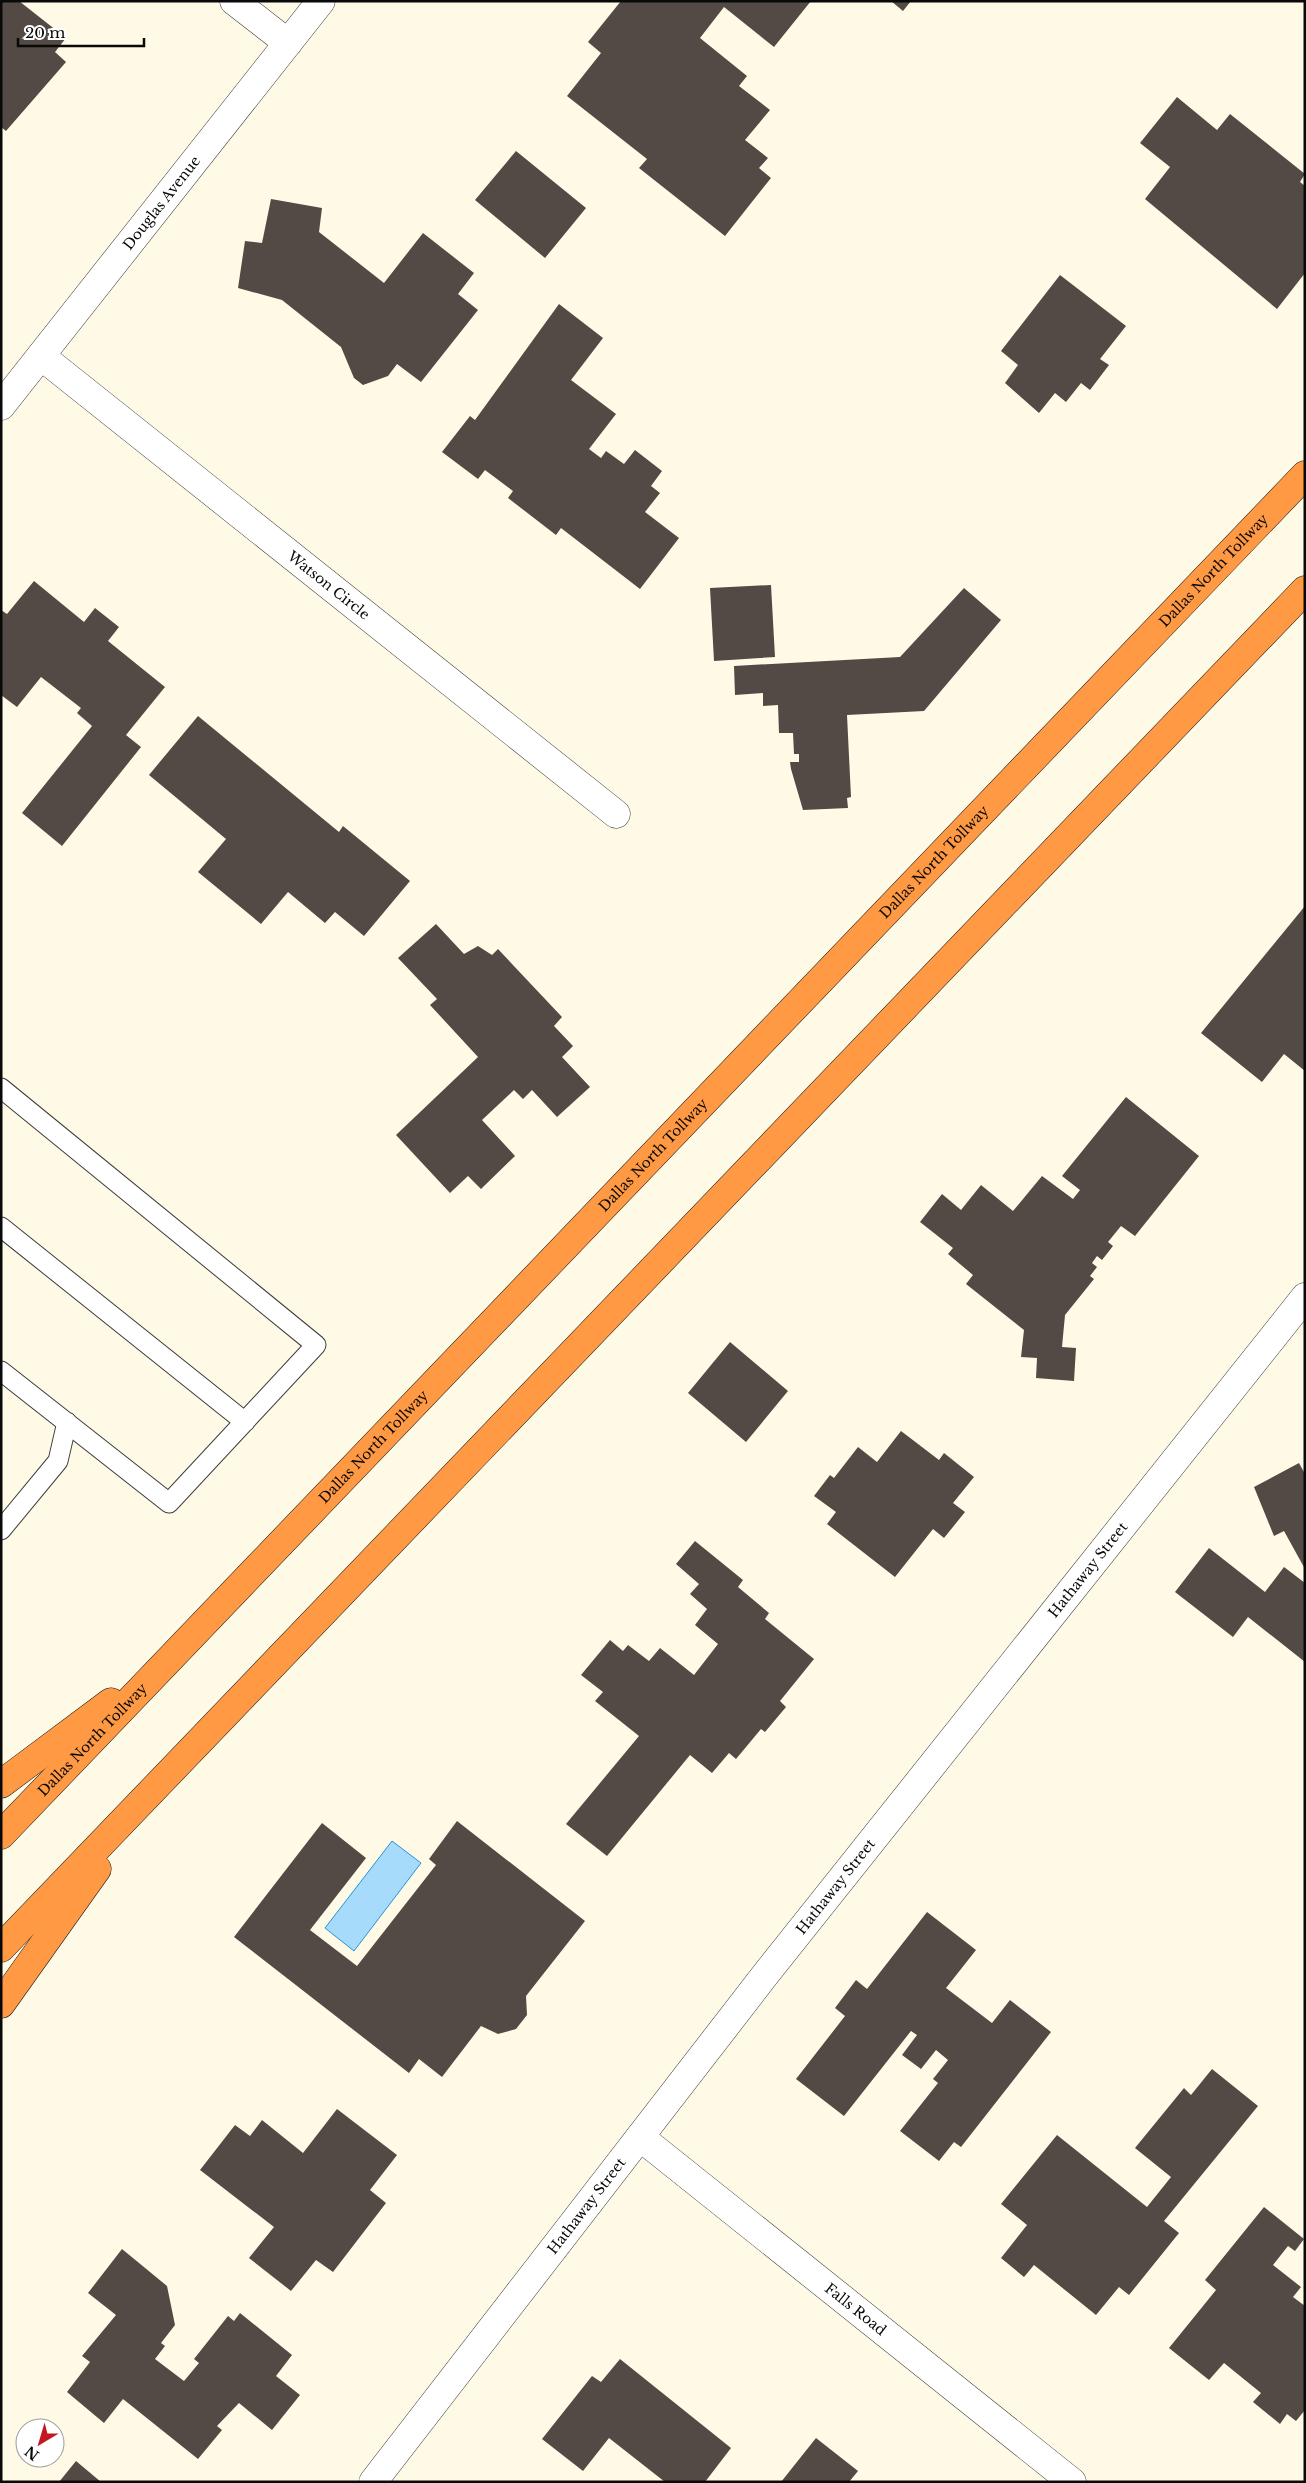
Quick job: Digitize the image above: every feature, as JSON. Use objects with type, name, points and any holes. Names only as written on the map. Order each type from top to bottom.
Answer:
[{"type":"highway","name":"Dallas North Tollway","points":[[1,1835],[1305,475]]},
{"type":"highway","points":[[1,1948],[1305,590]]},
{"type":"highway","points":[[1,1784],[175,1655]]},
{"type":"highway","points":[[1,2004],[148,1796]]},
{"type":"street","points":[[234,1],[288,43]]},
{"type":"street","name":"Douglas Avenue","points":[[1,406],[321,1]]},
{"type":"street","name":"Watson Circle","points":[[41,356],[616,814]]},
{"type":"street","name":"Hathaway Street","points":[[373,2482],[765,1975],[1305,1297]]},
{"type":"street","name":"Falls Road","points":[[640,2137],[1072,2482]]},
{"type":"lane","points":[[1,1088],[316,1345],[170,1503],[1,1371]]},
{"type":"lane","points":[[1,1227],[245,1422]]},
{"type":"lane","points":[[1,1530],[58,1461],[66,1422]]},
{"type":"water","points":[[392,1841],[421,1863],[354,1951],[325,1928]]},
{"type":"building","points":[[1,1],[19,1],[66,38],[55,52],[66,62],[6,131],[1,127]]},
{"type":"building","points":[[621,1],[811,1],[774,47],[724,7],[700,38],[747,76],[739,86],[770,110],[745,140],[768,158],[759,168],[771,178],[725,236],[639,168],[647,159],[567,96],[601,53],[588,42]]},
{"type":"building","points":[[891,1],[911,1],[903,11]]},
{"type":"building","points":[[1177,97],[1217,130],[1230,114],[1305,174],[1300,182],[1305,186],[1305,273],[1277,309],[1145,199],[1170,167],[1140,143]]},
{"type":"building","points":[[516,151],[586,208],[545,258],[475,200]]},
{"type":"building","points":[[271,199],[322,208],[319,232],[384,283],[423,233],[474,273],[458,294],[478,310],[421,382],[397,364],[388,376],[363,385],[354,378],[341,347],[282,300],[238,288],[245,241],[262,243]]},
{"type":"building","points":[[1060,275],[1126,326],[1100,359],[1109,365],[1090,390],[1081,383],[1066,402],[1055,393],[1039,413],[1005,383],[1018,365],[1001,351]]},
{"type":"building","points":[[559,304],[603,338],[571,380],[616,414],[589,449],[601,458],[606,451],[624,464],[635,450],[662,471],[651,486],[660,493],[645,512],[679,538],[640,589],[561,528],[556,535],[508,498],[513,491],[485,470],[478,479],[442,452],[470,416],[475,420]]},
{"type":"building","points":[[34,581],[84,622],[95,608],[119,627],[108,641],[165,687],[126,735],[141,747],[62,846],[22,813],[92,726],[77,713],[81,708],[41,677],[17,707],[1,695],[1,610],[7,614]]},
{"type":"building","points":[[771,585],[775,657],[714,661],[710,588]]},
{"type":"building","points":[[964,588],[1001,620],[924,711],[847,715],[851,797],[847,798],[848,808],[803,810],[790,762],[799,762],[799,754],[794,754],[793,733],[779,733],[778,705],[763,706],[763,693],[735,695],[734,666],[900,657]]},
{"type":"building","points":[[198,716],[339,832],[343,826],[410,881],[364,936],[335,912],[325,923],[288,892],[261,924],[198,872],[226,839],[149,775]]},
{"type":"building","points":[[1305,906],[1305,1071],[1284,1054],[1262,1082],[1201,1033]]},
{"type":"building","points":[[436,924],[464,954],[478,946],[492,955],[498,949],[562,1017],[554,1026],[573,1046],[562,1057],[590,1087],[557,1117],[532,1090],[523,1099],[514,1090],[482,1120],[515,1156],[481,1189],[468,1176],[450,1193],[396,1135],[478,1057],[430,1005],[437,999],[398,958]]},
{"type":"building","points":[[1126,1097],[1199,1156],[1135,1236],[1121,1226],[1108,1242],[1113,1246],[1102,1260],[1097,1256],[1092,1263],[1097,1267],[1090,1276],[1094,1279],[1065,1315],[1062,1347],[1076,1348],[1074,1381],[1036,1378],[1037,1358],[1021,1357],[1024,1330],[966,1284],[973,1275],[948,1254],[953,1248],[920,1222],[942,1194],[961,1210],[981,1185],[1013,1211],[1042,1176],[1073,1199],[1080,1190],[1062,1176]]},
{"type":"building","points":[[730,1342],[788,1391],[746,1442],[688,1393]]},
{"type":"building","points":[[901,1431],[939,1460],[944,1453],[974,1477],[953,1503],[965,1512],[944,1538],[933,1529],[895,1577],[827,1524],[836,1512],[814,1496],[830,1475],[834,1478],[858,1447],[877,1462]]},
{"type":"building","points":[[1299,1463],[1305,1474],[1305,1569],[1284,1531],[1274,1536],[1254,1487]]},
{"type":"building","points":[[695,1541],[743,1580],[738,1587],[769,1613],[765,1619],[814,1659],[780,1701],[786,1707],[765,1732],[761,1729],[736,1759],[729,1753],[712,1773],[690,1755],[607,1856],[566,1824],[639,1736],[595,1701],[603,1692],[581,1675],[610,1640],[623,1651],[628,1645],[649,1661],[660,1648],[694,1675],[718,1644],[695,1625],[707,1609],[690,1594],[699,1584],[676,1564]]},
{"type":"building","points":[[1209,1548],[1265,1592],[1284,1567],[1305,1583],[1305,1662],[1248,1617],[1233,1637],[1175,1592]]},
{"type":"building","points":[[457,1821],[585,1921],[526,1996],[527,2015],[516,2029],[498,2034],[481,2026],[442,2077],[419,2059],[409,2073],[234,1937],[322,1823],[366,1858],[310,1930],[357,1966],[436,1865],[429,1859]]},
{"type":"building","points":[[927,1912],[976,1950],[946,1988],[992,2023],[1010,2000],[1051,2032],[961,2147],[954,2142],[939,2161],[900,2131],[938,2083],[933,2079],[948,2060],[936,2050],[921,2069],[902,2055],[917,2035],[911,2031],[844,2116],[796,2079],[845,2016],[835,2008],[856,1980],[867,1989]]},
{"type":"building","points":[[1212,2069],[1258,2106],[1164,2221],[1179,2233],[1129,2295],[1119,2287],[1096,2315],[1034,2265],[1024,2277],[1001,2258],[1027,2225],[1001,2204],[1057,2135],[1147,2207],[1171,2177],[1135,2148],[1184,2088],[1191,2095]]},
{"type":"building","points":[[337,2109],[397,2155],[370,2190],[386,2203],[333,2272],[316,2260],[291,2291],[249,2258],[274,2227],[200,2170],[235,2125],[250,2136],[262,2120],[303,2153]]},
{"type":"building","points":[[1264,2207],[1304,2239],[1295,2251],[1288,2246],[1273,2265],[1301,2287],[1293,2297],[1305,2306],[1305,2410],[1296,2421],[1287,2414],[1280,2424],[1253,2402],[1261,2393],[1224,2363],[1209,2380],[1169,2348],[1216,2290],[1205,2280]]},
{"type":"building","points":[[122,2249],[167,2286],[175,2325],[161,2343],[165,2346],[155,2359],[184,2381],[199,2363],[194,2359],[228,2316],[234,2321],[240,2313],[292,2355],[276,2376],[300,2395],[272,2430],[239,2403],[217,2426],[222,2430],[198,2459],[123,2399],[104,2423],[67,2392],[90,2362],[82,2356],[116,2315],[88,2293]]},
{"type":"building","points":[[620,2359],[731,2448],[705,2482],[665,2482],[609,2438],[583,2471],[542,2439],[592,2376],[601,2382]]},
{"type":"building","points":[[816,2438],[858,2471],[849,2482],[781,2482]]},
{"type":"building","points":[[76,2461],[101,2482],[59,2482]]}]
